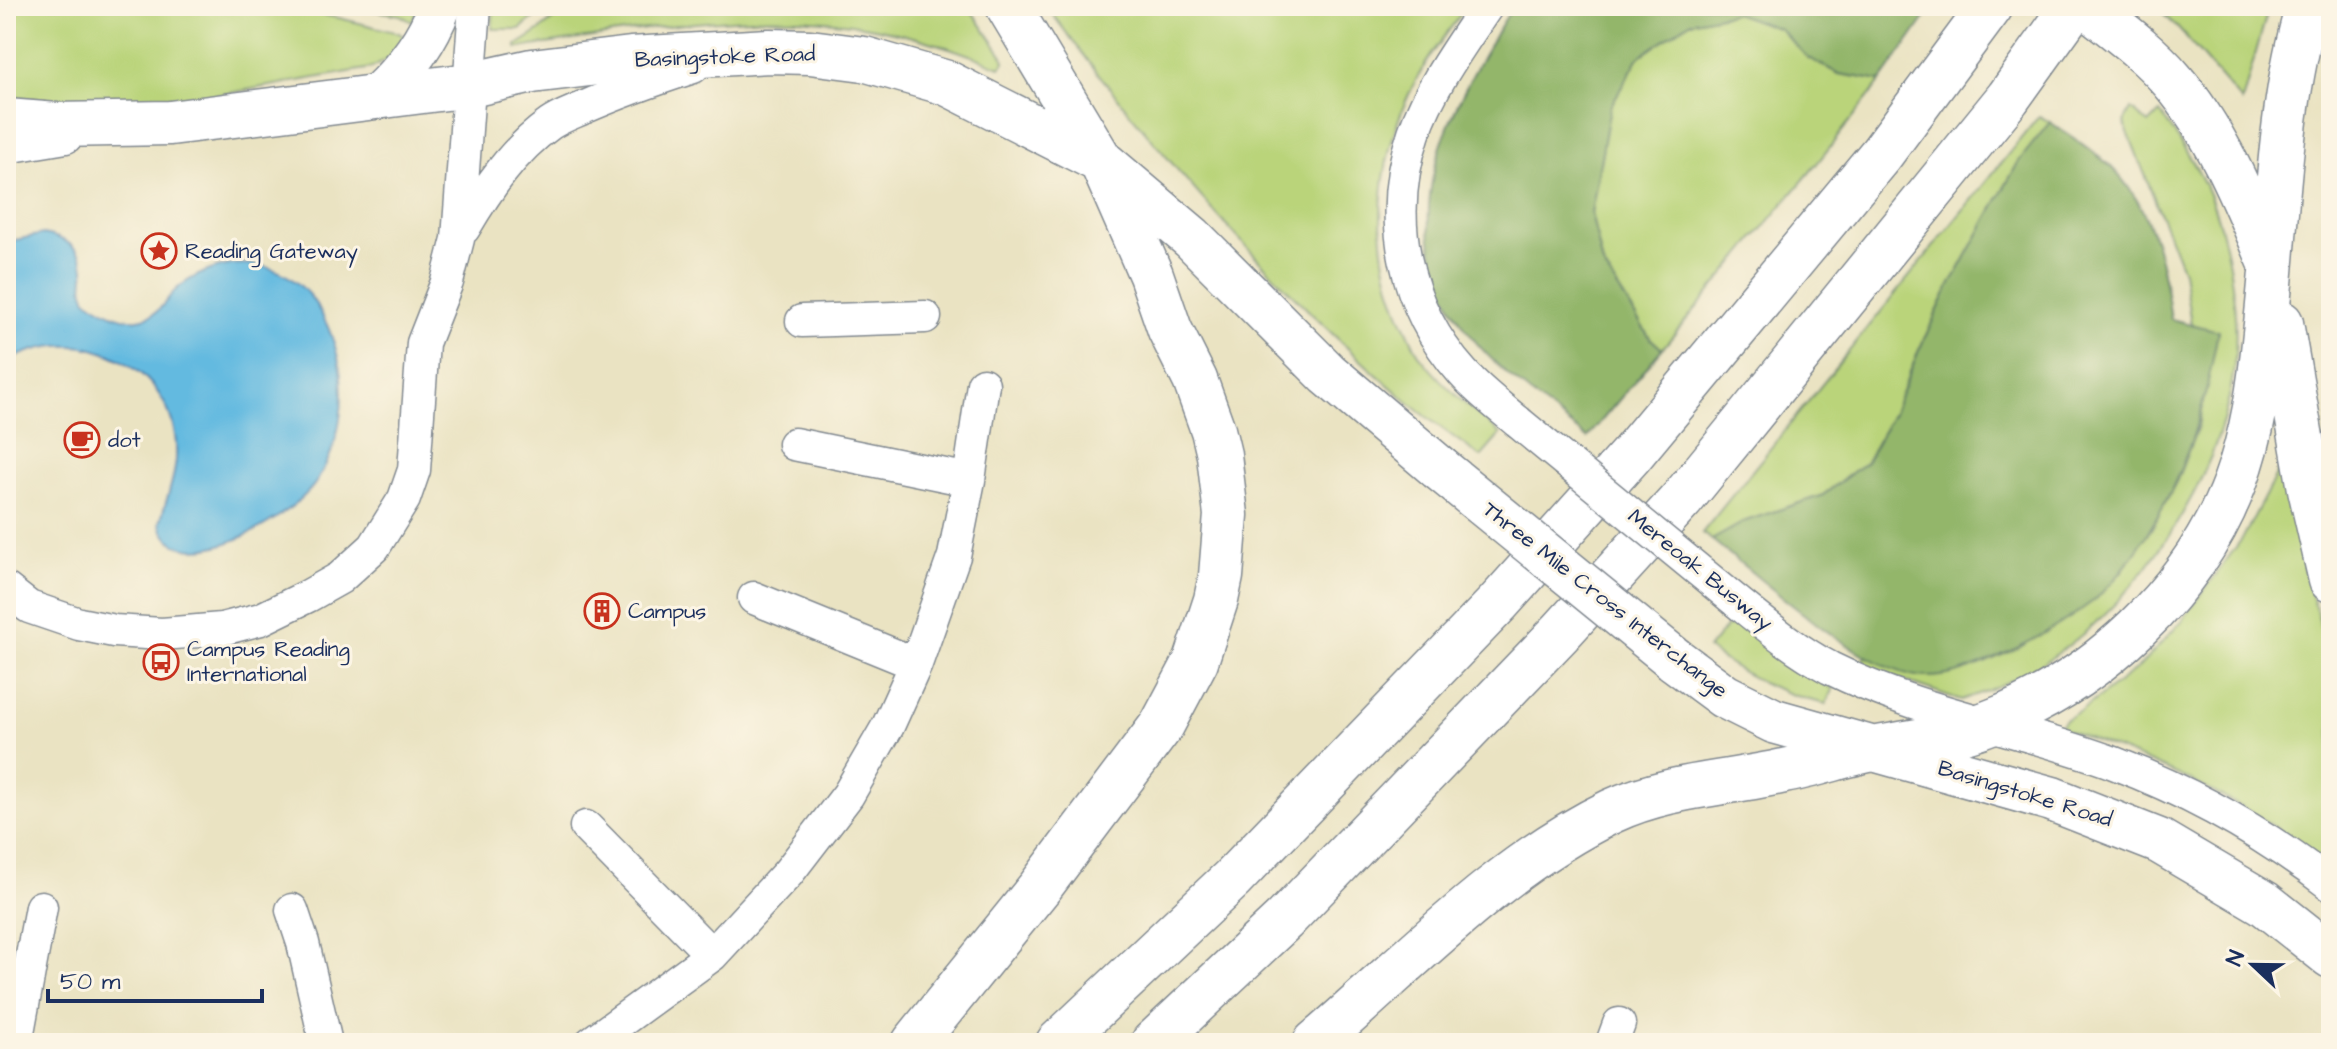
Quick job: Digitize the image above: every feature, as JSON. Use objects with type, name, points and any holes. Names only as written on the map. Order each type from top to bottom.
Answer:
[{"type":"highway","name":"Three Mile Cross Interchange","points":[[1008,6],[1101,161],[1192,238],[1328,374],[1439,468],[1724,696],[1774,721],[1875,749],[1932,740],[1985,725],[2027,707],[2057,690],[2108,653],[2171,589],[2210,534],[2234,484],[2254,419],[2273,268]]},
{"type":"highway","points":[[1058,1043],[1232,879],[1509,592],[1631,455],[1872,165],[1991,6]]},
{"type":"highway","points":[[1153,1043],[1284,920],[1560,633],[1682,499],[2008,98],[2074,6]]},
{"type":"highway","points":[[2087,6],[2170,78],[2221,153],[2273,268]]},
{"type":"highway","points":[[2308,6],[2295,58],[2284,133],[2273,268],[2310,489],[2331,580]]},
{"type":"highway","name":"Basingstoke Road","points":[[6,121],[57,125],[136,125],[470,85],[546,69],[631,59],[734,53],[823,53],[914,71],[982,99],[1101,161]]},
{"type":"highway","points":[[914,1043],[1040,887],[1162,725],[1196,661],[1216,600],[1226,515],[1213,430],[1195,380],[1170,330],[1151,275],[1101,161]]},
{"type":"highway","name":"Basingstoke Road","points":[[1875,749],[2052,799],[2159,841],[2264,903],[2331,956]]},
{"type":"highway","points":[[1315,1043],[1463,912],[1547,847],[1615,810],[1701,784],[1781,772],[1875,749]]},
{"type":"main road","points":[[378,95],[412,60],[440,6]]},
{"type":"lane","points":[[6,589],[29,607],[79,624],[114,631],[162,634],[222,629],[261,619],[340,578],[374,547],[404,499],[415,459],[423,343],[447,282],[458,239],[475,6]]},
{"type":"lane","name":"Mereoak Busway","points":[[1487,6],[1439,79],[1414,133],[1403,179],[1400,226],[1407,273],[1432,332],[1462,372],[1518,422],[1736,601],[1791,643],[1829,667],[1886,692],[2100,758],[2199,800],[2273,842],[2331,885]]},
{"type":"lane","points":[[458,239],[485,192],[538,133],[553,121],[631,87],[734,53]]},
{"type":"lane","points":[[6,147],[136,125]]},
{"type":"lane","points":[[802,321],[925,317]]},
{"type":"lane","points":[[610,1038],[712,955],[788,873],[848,795],[888,726],[916,664],[954,556],[983,384]]},
{"type":"lane","points":[[794,444],[969,480]]},
{"type":"lane","points":[[754,598],[916,664]]},
{"type":"lane","points":[[586,827],[712,955]]},
{"type":"lane","points":[[16,1043],[41,907]]},
{"type":"lane","points":[[292,910],[303,943],[326,1043]]},
{"type":"green space","points":[[6,6],[271,6],[339,18],[399,33],[407,39],[388,59],[372,68],[218,95],[143,102],[80,103],[6,96]]},
{"type":"green space","points":[[347,6],[420,6],[412,22],[400,15]]},
{"type":"green space","points":[[494,6],[548,6],[520,29],[492,29]]},
{"type":"green space","points":[[570,6],[968,6],[1003,56],[1004,62],[1000,67],[926,41],[876,28],[798,19],[693,23],[517,48]]},
{"type":"green space","points":[[1046,6],[1467,6],[1425,65],[1405,103],[1387,161],[1381,219],[1388,276],[1396,304],[1418,353],[1450,389],[1501,434],[1481,457],[1413,406],[1362,361],[1265,266],[1173,165]]},
{"type":"green space","points":[[1513,6],[1909,6],[1925,18],[1881,81],[1839,74],[1808,58],[1780,29],[1735,13],[1690,22],[1639,57],[1610,107],[1591,213],[1603,265],[1650,338],[1662,349],[1587,438],[1509,375],[1480,347],[1443,290],[1431,248],[1429,207],[1435,166],[1467,85]]},
{"type":"green space","points":[[2154,6],[2269,6],[2242,102],[2177,27]]},
{"type":"green space","points":[[1735,13],[1780,29],[1808,58],[1839,74],[1881,81],[1815,166],[1662,349],[1650,338],[1603,265],[1591,213],[1610,107],[1639,57],[1690,22]]},
{"type":"green space","points":[[2131,109],[2149,124],[2160,113],[2190,157],[2214,207],[2232,282],[2236,334],[2232,382],[2223,421],[2191,498],[2144,571],[2116,603],[2086,632],[2021,676],[1961,700],[1860,666],[1865,656],[1913,675],[1980,665],[2020,647],[2095,600],[2122,571],[2154,525],[2177,480],[2198,426],[2218,332],[2191,324],[2183,271],[2124,122]]},
{"type":"green space","points":[[2039,116],[2050,122],[2019,161],[1945,295],[1893,413],[1866,462],[1823,495],[1746,521],[1712,540],[1702,533]]},
{"type":"green space","points":[[2050,122],[2108,164],[2139,204],[2155,240],[2171,319],[2218,331],[2199,418],[2179,472],[2153,525],[2122,571],[2093,601],[2027,643],[1994,659],[1947,675],[1911,675],[1886,666],[1834,636],[1712,540],[1746,521],[1823,495],[1866,462],[1893,413],[1945,295],[2019,161]]},
{"type":"green space","points":[[2279,469],[2283,471],[2300,553],[2331,663],[2331,867],[2266,822],[2201,786],[2133,755],[2059,727],[2064,720],[2139,667],[2181,622],[2244,536]]},
{"type":"green space","points":[[1731,621],[1833,688],[1826,704],[1764,683],[1708,649]]},
{"type":"water","points":[[43,234],[70,244],[80,255],[87,300],[124,318],[138,319],[152,315],[179,287],[215,268],[253,265],[271,269],[289,277],[304,289],[328,326],[340,370],[342,392],[341,414],[329,458],[306,494],[288,510],[239,538],[213,547],[190,548],[171,541],[160,523],[175,466],[173,426],[162,399],[144,376],[120,360],[93,349],[64,346],[34,350],[6,363],[6,242]]},
{"type":"place","name":"Reading Gateway","points":[[159,251]]},
{"type":"place","name":"dot","points":[[82,440]]},
{"type":"place","name":"Campus","points":[[602,611]]},
{"type":"place","name":"Campus Reading International","points":[[161,662]]}]
